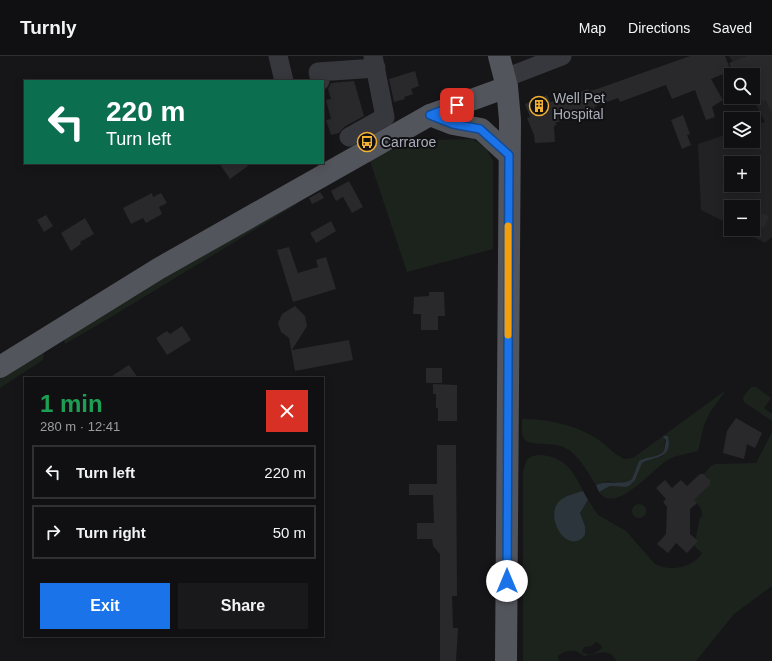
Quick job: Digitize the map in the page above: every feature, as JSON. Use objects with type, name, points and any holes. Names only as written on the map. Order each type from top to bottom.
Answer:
[{"type":"main road","points":[[500,56],[506,82],[510,120],[506,661]]},
{"type":"main road","points":[[0,367],[158,269],[430,115],[506,82]]},
{"type":"main road","points":[[430,115],[453,124],[480,129],[509,155]]},
{"type":"lane","points":[[278,56],[284,80]]},
{"type":"lane","points":[[506,82],[562,56]]},
{"type":"lane","points":[[320,80],[318,72],[374,62],[385,117],[349,137]]},
{"type":"shaded area","points":[[729,56],[772,56],[772,237],[765,243],[752,236],[760,236],[760,200],[724,200],[724,222],[701,210],[698,144],[724,135],[724,148],[760,148],[760,124],[765,122],[756,104],[760,104],[760,68],[736,68]]},
{"type":"shaded area","points":[[473,139],[486,148],[493,161],[493,249],[407,272],[370,161],[371,156],[429,140]]},
{"type":"shaded area","points":[[294,201],[297,204],[65,344],[63,336]]},
{"type":"shaded area","points":[[44,352],[43,360],[0,388],[0,377]]},
{"type":"shaded area","points":[[751,387],[756,387],[771,398],[764,408],[772,414],[772,421],[744,402],[743,397]]},
{"type":"shaded area","points":[[726,390],[710,412],[704,425],[698,451],[669,459],[624,495],[614,498],[606,498],[599,492],[610,486],[626,487],[636,475],[642,463],[663,456],[669,438],[665,438],[664,451],[662,453],[639,461],[632,479],[628,482],[622,484],[608,481],[596,485],[582,464],[569,450],[560,446],[527,442],[522,435],[522,419],[559,423],[586,432],[598,439],[624,459],[633,458]]},
{"type":"shaded area","points":[[772,432],[772,586],[734,614],[696,661],[617,661],[611,654],[604,652],[584,656],[578,652],[568,651],[558,656],[559,661],[523,661],[523,472],[527,460],[535,455],[552,457],[565,464],[575,476],[583,491],[570,495],[579,540],[585,535],[585,526],[580,513],[588,500],[598,515],[626,531],[655,564],[667,568],[687,565],[698,558],[702,553],[694,546],[702,512],[694,500],[710,485],[709,478],[704,474],[711,466],[716,464],[756,463]],"holes":[[[596,642],[601,645],[602,648],[595,653],[587,654],[582,652],[584,647],[591,646]]]},
{"type":"shaded area","points":[[668,436],[669,443],[666,453],[662,456],[642,463],[635,480],[630,485],[626,487],[610,486],[599,492],[596,485],[601,483],[620,483],[632,479],[639,461],[659,455],[664,451],[666,440],[663,437]]},
{"type":"shaded area","points":[[583,491],[588,500],[580,513],[585,526],[585,535],[578,541],[571,541],[564,537],[559,531],[555,523],[554,514],[556,506],[562,499],[569,495]]},
{"type":"shaded area","points":[[636,504],[642,504],[646,508],[646,514],[642,518],[636,518],[632,514],[632,508]]},
{"type":"building","points":[[690,56],[725,56],[730,68],[724,68],[724,74],[711,79],[723,100],[712,107],[715,117],[706,120],[695,90],[672,99],[666,85],[620,102],[618,98],[594,107],[595,109],[555,123],[557,125],[554,126],[555,142],[535,143],[534,135],[527,118],[530,117],[525,104],[547,95],[550,102],[588,89],[589,91]]},
{"type":"building","points":[[747,56],[772,56],[772,114],[766,100],[762,101],[760,96],[760,68],[731,68],[729,63]]},
{"type":"building","points":[[415,71],[419,86],[411,89],[413,94],[404,97],[405,99],[394,102],[389,79]]},
{"type":"building","points":[[354,81],[364,116],[344,127],[339,133],[331,135],[326,120],[331,119],[326,100],[331,99],[328,89],[331,83]]},
{"type":"building","points":[[683,115],[690,134],[687,135],[691,145],[682,149],[671,120]]},
{"type":"building","points":[[220,164],[251,164],[230,179]]},
{"type":"building","points":[[349,181],[363,207],[352,213],[343,197],[336,201],[331,191]]},
{"type":"building","points":[[320,192],[324,198],[312,204],[309,198]]},
{"type":"building","points":[[152,193],[153,197],[161,193],[167,203],[159,207],[162,214],[146,223],[143,218],[131,224],[123,208]]},
{"type":"building","points":[[760,213],[769,216],[764,228],[760,227]]},
{"type":"building","points":[[46,215],[53,226],[44,232],[37,220]]},
{"type":"building","points":[[85,218],[94,234],[80,242],[81,244],[71,251],[61,233]]},
{"type":"building","points":[[331,221],[336,231],[316,243],[310,233]]},
{"type":"building","points":[[289,247],[298,273],[318,267],[316,260],[326,257],[336,289],[293,302],[277,250]]},
{"type":"building","points":[[429,292],[444,292],[445,316],[438,316],[438,330],[421,330],[421,314],[413,314],[414,297],[429,296]]},
{"type":"building","points":[[295,306],[305,316],[307,326],[292,350],[349,340],[353,360],[295,371],[289,338],[281,332],[278,323],[282,314]]},
{"type":"building","points":[[182,326],[191,340],[167,355],[156,338],[167,331],[170,334]]},
{"type":"building","points":[[129,365],[137,377],[111,377]]},
{"type":"building","points":[[426,368],[442,368],[442,383],[426,383]]},
{"type":"building","points":[[433,384],[457,385],[457,421],[438,421],[438,408],[436,408],[436,394],[433,394]]},
{"type":"building","points":[[736,418],[762,433],[755,448],[747,444],[744,459],[723,453],[727,431]]},
{"type":"building","points":[[437,445],[456,445],[457,596],[452,596],[453,628],[458,628],[456,661],[440,661],[440,554],[433,546],[432,539],[417,539],[417,523],[434,523],[433,495],[409,495],[409,484],[437,484]]},
{"type":"building","points":[[700,474],[704,474],[710,480],[710,485],[694,500],[697,503],[690,509],[690,534],[698,541],[687,553],[676,543],[668,553],[657,544],[666,534],[667,507],[663,502],[666,499],[656,488],[665,480],[672,488],[681,480],[687,486]]},
{"type":"slow traffic","points":[[508,226],[508,335]]},
{"type":"place","name":"Well Pet Hospital","points":[[539,106]]},
{"type":"place","name":"Carraroe","points":[[367,142]]},
{"type":"route","points":[[457,105],[430,115],[453,124],[480,129],[509,155],[507,581]]}]
